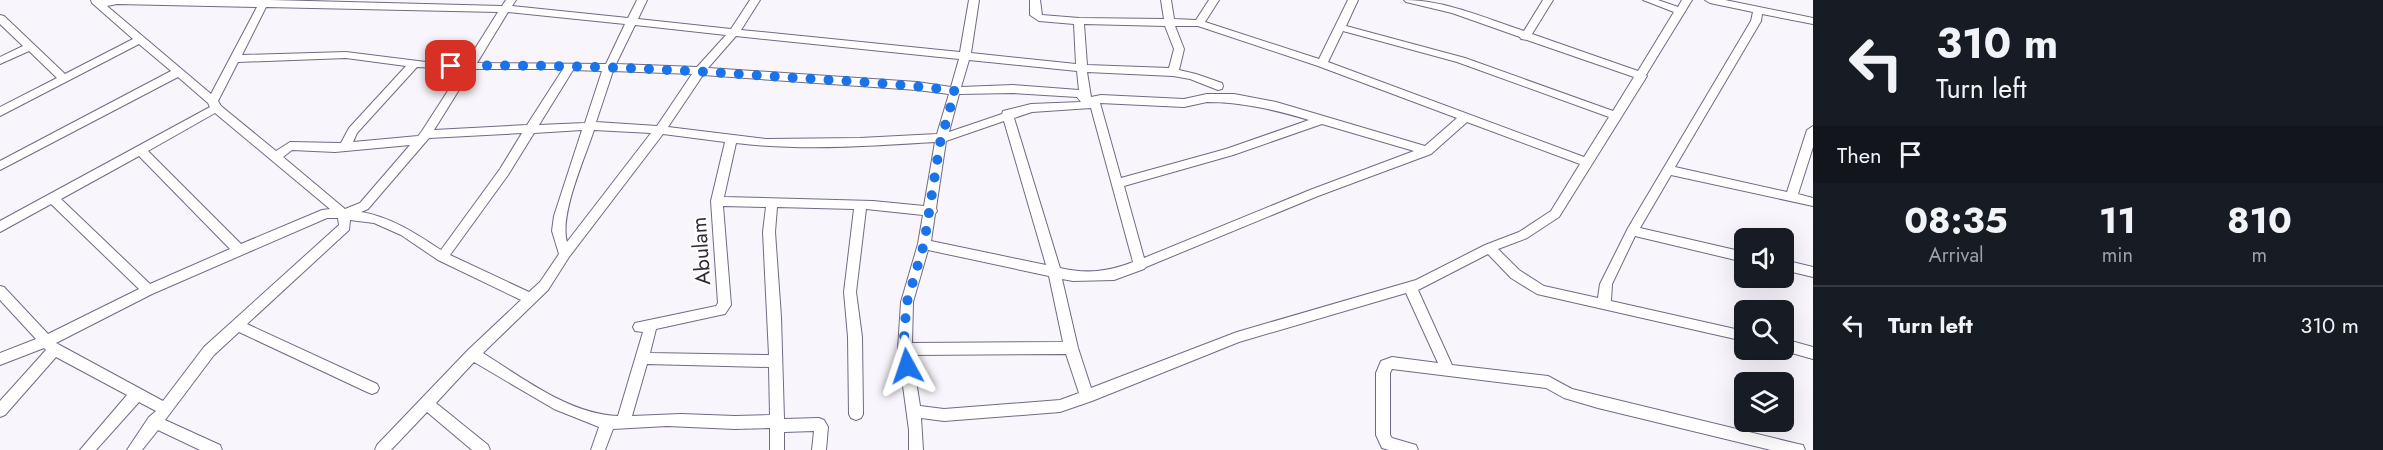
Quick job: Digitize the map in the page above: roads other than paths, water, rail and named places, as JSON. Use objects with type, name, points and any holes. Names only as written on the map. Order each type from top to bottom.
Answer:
[{"type":"street","points":[[565,254],[558,231],[560,216],[610,67],[642,0]]},
{"type":"street","points":[[382,450],[473,354],[544,286],[565,254],[660,130],[700,71],[735,31],[755,0]]},
{"type":"street","points":[[916,450],[905,349],[907,302],[924,244],[942,138],[965,56],[974,0]]},
{"type":"street","points":[[1035,0],[1035,15],[1039,18],[1199,23],[1322,64],[1586,162]]},
{"type":"street","points":[[1166,0],[1169,22],[1179,49],[1173,72]]},
{"type":"street","points":[[1199,23],[1214,0]]},
{"type":"street","points":[[1322,64],[1353,0]]},
{"type":"street","points":[[1409,0],[1455,11],[1642,76]]},
{"type":"street","points":[[913,411],[944,415],[1060,406],[1237,338],[1420,284],[1489,248],[1523,235],[1554,214],[1614,115],[1642,76],[1683,5],[1648,0]]},
{"type":"street","points":[[1710,0],[1813,21]]},
{"type":"street","points":[[1525,37],[1543,1]]},
{"type":"street","points":[[97,2],[507,5],[632,21],[1082,68],[1173,72],[1192,76],[1218,86]]},
{"type":"street","points":[[97,2],[275,158],[344,214],[345,227],[209,351],[134,450]]},
{"type":"street","points":[[0,227],[140,150],[214,104],[264,2]]},
{"type":"street","points":[[344,214],[364,206],[423,137],[507,5]]},
{"type":"street","points":[[1604,304],[1606,284],[1632,231],[1756,21],[1758,10]]},
{"type":"street","points":[[0,18],[64,79]]},
{"type":"street","points":[[1079,21],[1083,50],[1082,68],[1089,101],[1140,266]]},
{"type":"street","points":[[1339,27],[1461,60],[1614,115]]},
{"type":"street","points":[[0,112],[139,40]]},
{"type":"street","points":[[0,61],[31,46]]},
{"type":"street","points":[[235,59],[346,55],[414,64],[570,66],[700,71],[916,86],[955,91],[1013,89],[1080,94],[1089,101]]},
{"type":"street","points":[[345,147],[353,131],[414,64]]},
{"type":"street","points":[[442,257],[504,171],[570,66]]},
{"type":"street","points":[[0,166],[178,72]]},
{"type":"street","points":[[275,158],[290,146],[345,147],[423,137],[530,128],[590,128],[595,126],[660,130],[731,140],[806,144],[942,138],[1007,114],[1031,108],[1089,101],[1184,103],[1208,98],[1234,98],[1276,106],[1427,151]]},
{"type":"street","points":[[1007,114],[1054,270],[1071,348],[1087,397]]},
{"type":"street","points":[[924,244],[1054,270],[1073,276],[1114,275],[1427,151],[1466,117]]},
{"type":"street","points":[[1116,184],[1229,152],[1323,120]]},
{"type":"street","points":[[1791,197],[1813,130]]},
{"type":"street","name":"Abulam","points":[[642,358],[645,326],[720,310],[725,305],[717,201],[731,140]]},
{"type":"street","points":[[140,150],[240,251]]},
{"type":"street","points":[[1668,170],[1813,202]]},
{"type":"street","points":[[52,198],[148,290]]},
{"type":"street","points":[[717,201],[931,211]]},
{"type":"street","points":[[772,203],[769,232],[775,317],[777,450]]},
{"type":"street","points":[[856,414],[855,337],[850,292],[860,206]]},
{"type":"street","points":[[0,359],[51,345],[148,290],[326,213],[376,219],[405,232],[442,257],[531,299]]},
{"type":"street","points":[[1632,231],[1734,255]]},
{"type":"street","points":[[1489,248],[1515,274],[1541,290],[1734,334]]},
{"type":"street","points":[[1794,267],[1813,272]]},
{"type":"street","points":[[1410,287],[1448,370]]},
{"type":"street","points":[[0,291],[51,345],[136,395],[164,408]]},
{"type":"street","points":[[237,325],[372,388]]},
{"type":"street","points":[[0,411],[51,345]]},
{"type":"street","points":[[905,349],[1071,348]]},
{"type":"street","points":[[1794,348],[1813,353]]},
{"type":"street","points":[[473,354],[570,410],[591,419],[608,423],[669,420],[819,424],[821,427],[819,450]]},
{"type":"street","points":[[624,421],[642,358],[774,361]]},
{"type":"street","points":[[1412,450],[1387,443],[1383,435],[1383,373],[1386,364],[1548,382],[1569,394],[1598,402],[1798,450]]},
{"type":"street","points":[[87,450],[136,395]]},
{"type":"street","points":[[426,403],[483,450]]},
{"type":"street","points":[[154,421],[215,450]]},
{"type":"street","points":[[598,450],[608,423]]}]
